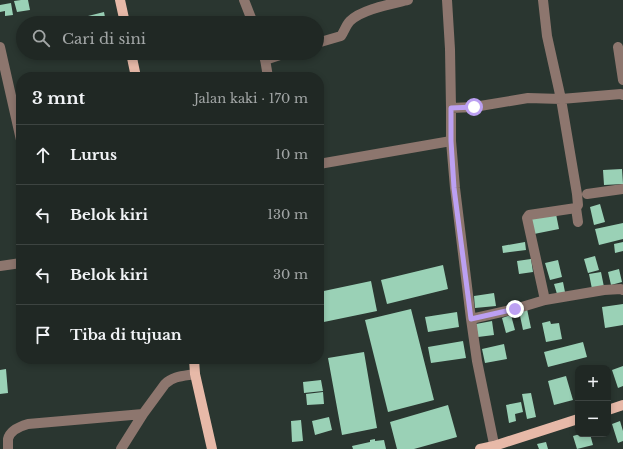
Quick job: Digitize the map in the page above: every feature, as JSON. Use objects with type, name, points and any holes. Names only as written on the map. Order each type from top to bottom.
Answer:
[{"type":"main road","points":[[120,0],[123,16]]},
{"type":"main road","points":[[132,60],[135,72]]},
{"type":"main road","points":[[194,364],[195,374],[212,449]]},
{"type":"main road","points":[[611,409],[623,406]]},
{"type":"main road","points":[[480,449],[494,447],[575,420]]},
{"type":"street","points":[[244,0],[250,16]]},
{"type":"street","points":[[324,41],[341,36],[350,21],[365,11],[408,0]]},
{"type":"street","points":[[447,0],[450,49],[451,141],[454,188],[477,361],[494,447]]},
{"type":"street","points":[[543,0],[547,36],[561,99],[577,194],[578,205],[576,208],[578,222]]},
{"type":"street","points":[[0,47],[16,118]]},
{"type":"street","points":[[618,48],[623,80]]},
{"type":"street","points":[[265,60],[267,72]]},
{"type":"street","points":[[451,108],[474,107],[528,98],[561,99],[623,95]]},
{"type":"street","points":[[324,163],[451,141]]},
{"type":"street","points":[[586,194],[623,189]]},
{"type":"street","points":[[545,300],[527,218],[529,215],[576,208]]},
{"type":"street","points":[[0,266],[16,264]]},
{"type":"street","points":[[471,319],[515,309],[545,300],[604,290],[623,290]]},
{"type":"street","points":[[121,449],[164,384],[168,380],[174,378],[195,374]]},
{"type":"street","points":[[8,449],[8,438],[11,434],[21,426],[28,424],[143,414]]},
{"type":"building","points":[[28,0],[30,10],[17,12],[14,1]]},
{"type":"building","points":[[11,3],[13,15],[5,16],[5,11],[0,12],[0,5]]},
{"type":"building","points":[[104,12],[105,16],[88,16]]},
{"type":"building","points":[[622,169],[623,184],[604,185],[603,170]]},
{"type":"building","points":[[600,204],[605,222],[594,225],[590,207]]},
{"type":"building","points":[[556,214],[559,229],[534,234],[531,219]]},
{"type":"building","points":[[623,223],[623,239],[599,245],[595,229]]},
{"type":"building","points":[[525,242],[526,250],[503,253],[502,246]]},
{"type":"building","points":[[623,242],[623,251],[615,253],[614,244]]},
{"type":"building","points":[[595,256],[599,270],[588,273],[584,259]]},
{"type":"building","points":[[531,259],[533,272],[519,274],[517,261]]},
{"type":"building","points":[[558,260],[562,277],[550,280],[545,263]]},
{"type":"building","points":[[443,265],[448,289],[387,304],[381,280]]},
{"type":"building","points":[[619,269],[622,282],[611,285],[608,272]]},
{"type":"building","points":[[601,272],[604,287],[592,289],[589,274]]},
{"type":"building","points":[[371,281],[377,311],[324,322],[324,291]]},
{"type":"building","points":[[563,282],[565,292],[557,294],[554,284]]},
{"type":"building","points":[[494,293],[496,306],[475,308],[474,296]]},
{"type":"building","points":[[623,304],[623,325],[605,328],[602,307]]},
{"type":"building","points":[[411,309],[434,400],[388,412],[365,320]]},
{"type":"building","points":[[527,309],[531,328],[523,330],[519,311]]},
{"type":"building","points":[[457,312],[459,327],[428,332],[425,317]]},
{"type":"building","points":[[511,315],[515,330],[506,333],[502,318]]},
{"type":"building","points":[[492,321],[494,335],[478,337],[476,324]]},
{"type":"building","points":[[550,321],[551,324],[559,323],[562,339],[546,342],[542,323]]},
{"type":"building","points":[[463,341],[466,358],[431,363],[428,347]]},
{"type":"building","points":[[583,342],[587,357],[548,367],[544,352]]},
{"type":"building","points":[[504,344],[507,359],[485,363],[482,349]]},
{"type":"building","points":[[364,352],[377,428],[342,435],[328,358]]},
{"type":"building","points":[[623,366],[623,386],[618,388],[612,370]]},
{"type":"building","points":[[6,369],[8,393],[0,394],[0,370]]},
{"type":"building","points":[[566,376],[573,400],[554,405],[548,381]]},
{"type":"building","points":[[321,380],[323,391],[304,393],[303,382]]},
{"type":"building","points":[[323,392],[324,404],[307,405],[306,394]]},
{"type":"building","points":[[531,393],[536,417],[527,419],[522,394]]},
{"type":"building","points":[[521,402],[523,412],[515,414],[516,421],[509,423],[506,405]]},
{"type":"building","points":[[448,405],[457,437],[414,449],[397,449],[390,422]]},
{"type":"building","points":[[329,417],[332,430],[315,435],[312,421]]},
{"type":"building","points":[[301,420],[303,441],[292,442],[291,421]]},
{"type":"building","points":[[620,421],[623,431],[623,441],[618,443],[612,424]]},
{"type":"building","points":[[573,436],[591,437],[593,445],[577,449]]},
{"type":"building","points":[[375,439],[375,441],[384,440],[386,449],[353,449],[352,446],[370,442],[370,440]]},
{"type":"building","points":[[546,442],[548,449],[539,449],[537,444]]},
{"type":"route","points":[[474,107],[451,108],[451,141],[454,188],[471,319],[515,309]]}]
